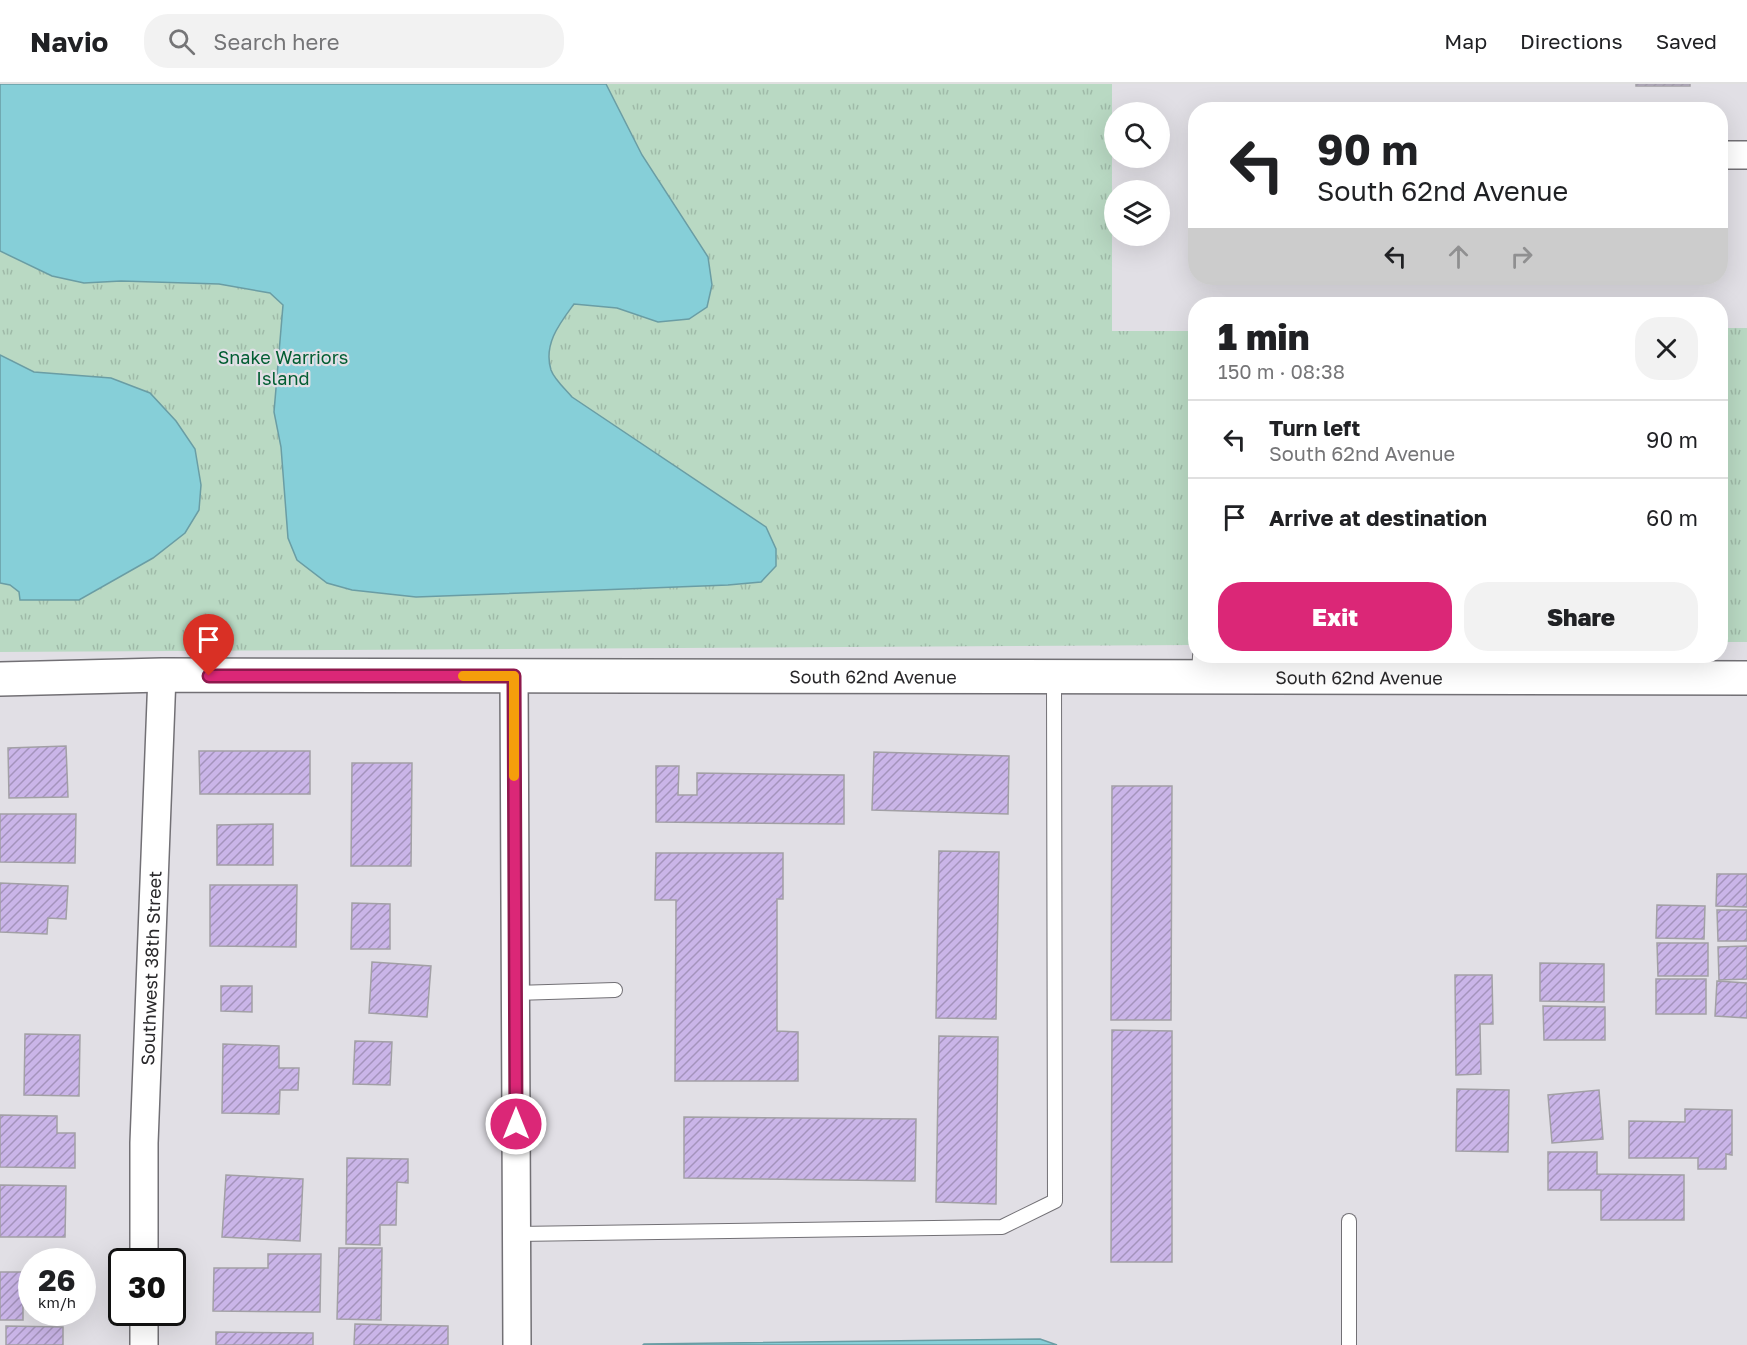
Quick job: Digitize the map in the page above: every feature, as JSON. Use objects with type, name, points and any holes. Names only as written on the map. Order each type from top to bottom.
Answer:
[{"type":"street","points":[[1728,155],[1747,155]]},
{"type":"street","name":"South 62nd Avenue","points":[[0,679],[162,675],[1054,677],[1200,666],[1381,672],[1747,678]]},
{"type":"street","name":"Southwest 38th Street","points":[[144,1248],[144,1143],[162,675]]},
{"type":"street","points":[[514,676],[517,1345]]},
{"type":"street","points":[[144,1326],[144,1345]]},
{"type":"lane","points":[[516,1234],[1002,1227],[1054,1201],[1054,677]]},
{"type":"lane","points":[[515,993],[615,990]]},
{"type":"lane","points":[[1349,1221],[1349,1345]]},
{"type":"green space","name":"Snake Warriors Island","points":[[0,84],[1112,84],[1112,102],[1104,102],[1104,168],[1112,168],[1112,180],[1104,180],[1104,246],[1112,246],[1112,331],[1188,331],[1188,645],[0,652]]},
{"type":"green space","points":[[1728,328],[1747,328],[1747,642],[1728,642]]},
{"type":"water","points":[[0,84],[606,84],[642,155],[708,257],[712,285],[707,307],[689,319],[658,322],[617,308],[574,304],[554,334],[549,351],[551,370],[557,381],[572,397],[766,527],[776,549],[776,566],[761,582],[728,585],[416,597],[352,590],[327,583],[297,560],[288,538],[281,447],[274,412],[283,305],[270,293],[219,284],[121,281],[84,283],[52,276],[0,251]]},
{"type":"water","points":[[0,355],[34,372],[111,378],[150,393],[176,421],[195,449],[201,485],[199,510],[185,533],[153,558],[79,600],[20,600],[19,592],[10,585],[0,583]]},
{"type":"water","points":[[1040,1339],[1057,1345],[643,1345],[644,1344]]},
{"type":"building","points":[[1636,84],[1690,84],[1690,86],[1636,86]]},
{"type":"building","points":[[66,746],[68,797],[9,798],[8,748]]},
{"type":"building","points":[[199,751],[310,751],[310,794],[200,794]]},
{"type":"building","points":[[874,752],[1009,756],[1008,814],[872,810]]},
{"type":"building","points":[[352,763],[412,763],[411,866],[351,866]]},
{"type":"building","points":[[656,766],[679,766],[678,795],[697,795],[697,773],[844,775],[844,824],[656,822]]},
{"type":"building","points":[[1112,786],[1172,786],[1171,1020],[1111,1020]]},
{"type":"building","points":[[0,814],[76,814],[75,863],[0,862]]},
{"type":"building","points":[[273,824],[273,865],[217,865],[217,825]]},
{"type":"building","points":[[939,851],[999,852],[996,1019],[936,1018]]},
{"type":"building","points":[[656,853],[783,853],[783,899],[777,899],[777,1031],[798,1032],[798,1081],[675,1081],[676,900],[655,900]]},
{"type":"building","points":[[1717,874],[1747,874],[1747,907],[1716,906]]},
{"type":"building","points":[[0,883],[68,886],[66,919],[48,918],[47,934],[0,932]]},
{"type":"building","points":[[210,885],[297,885],[296,947],[210,946]]},
{"type":"building","points":[[352,903],[390,904],[390,949],[351,949]]},
{"type":"building","points":[[1657,905],[1705,906],[1704,939],[1656,938]]},
{"type":"building","points":[[1717,910],[1747,910],[1747,941],[1718,941]]},
{"type":"building","points":[[1657,943],[1708,943],[1708,976],[1658,976]]},
{"type":"building","points":[[1747,946],[1747,979],[1719,980],[1718,947]]},
{"type":"building","points":[[372,962],[431,966],[427,1017],[369,1013]]},
{"type":"building","points":[[1540,963],[1604,964],[1604,1002],[1540,1001]]},
{"type":"building","points":[[1455,975],[1492,975],[1493,1024],[1480,1024],[1481,1074],[1456,1075]]},
{"type":"building","points":[[1656,979],[1706,979],[1706,1014],[1656,1014]]},
{"type":"building","points":[[1717,981],[1747,983],[1747,1018],[1715,1016]]},
{"type":"building","points":[[221,986],[252,986],[252,1012],[221,1011]]},
{"type":"building","points":[[1543,1006],[1605,1007],[1605,1040],[1544,1040]]},
{"type":"building","points":[[1112,1030],[1172,1031],[1172,1262],[1111,1262]]},
{"type":"building","points":[[25,1034],[80,1035],[79,1096],[24,1095]]},
{"type":"building","points":[[939,1036],[998,1037],[996,1204],[936,1202]]},
{"type":"building","points":[[355,1041],[392,1042],[390,1085],[353,1084]]},
{"type":"building","points":[[223,1044],[279,1046],[279,1068],[299,1068],[298,1090],[280,1090],[279,1114],[222,1113]]},
{"type":"building","points":[[1457,1089],[1509,1090],[1508,1152],[1456,1151]]},
{"type":"building","points":[[1599,1090],[1603,1139],[1552,1143],[1548,1095]]},
{"type":"building","points":[[1685,1109],[1732,1110],[1732,1155],[1726,1154],[1726,1169],[1698,1169],[1698,1158],[1629,1158],[1629,1121],[1685,1122]]},
{"type":"building","points":[[0,1115],[57,1116],[57,1133],[75,1133],[75,1168],[0,1167]]},
{"type":"building","points":[[684,1117],[916,1119],[915,1181],[684,1178]]},
{"type":"building","points":[[1548,1152],[1597,1152],[1597,1174],[1684,1175],[1684,1220],[1601,1220],[1601,1190],[1548,1190]]},
{"type":"building","points":[[347,1158],[408,1159],[408,1183],[397,1182],[396,1225],[380,1225],[380,1245],[346,1244]]},
{"type":"building","points":[[226,1175],[303,1179],[300,1241],[222,1237]]},
{"type":"building","points":[[0,1185],[66,1186],[65,1237],[0,1237]]},
{"type":"building","points":[[339,1248],[382,1248],[381,1320],[337,1319]]},
{"type":"building","points":[[268,1254],[321,1254],[320,1312],[213,1311],[214,1268],[268,1268]]},
{"type":"building","points":[[0,1272],[18,1272],[18,1320],[0,1320]]},
{"type":"building","points":[[355,1324],[448,1326],[448,1345],[354,1345]]},
{"type":"building","points":[[6,1326],[63,1327],[63,1345],[6,1345]]},
{"type":"building","points":[[216,1332],[313,1333],[313,1345],[216,1345]]},
{"type":"slow traffic","points":[[463,676],[514,676],[514,776]]},
{"type":"route","points":[[209,676],[514,676],[516,1124]]}]
